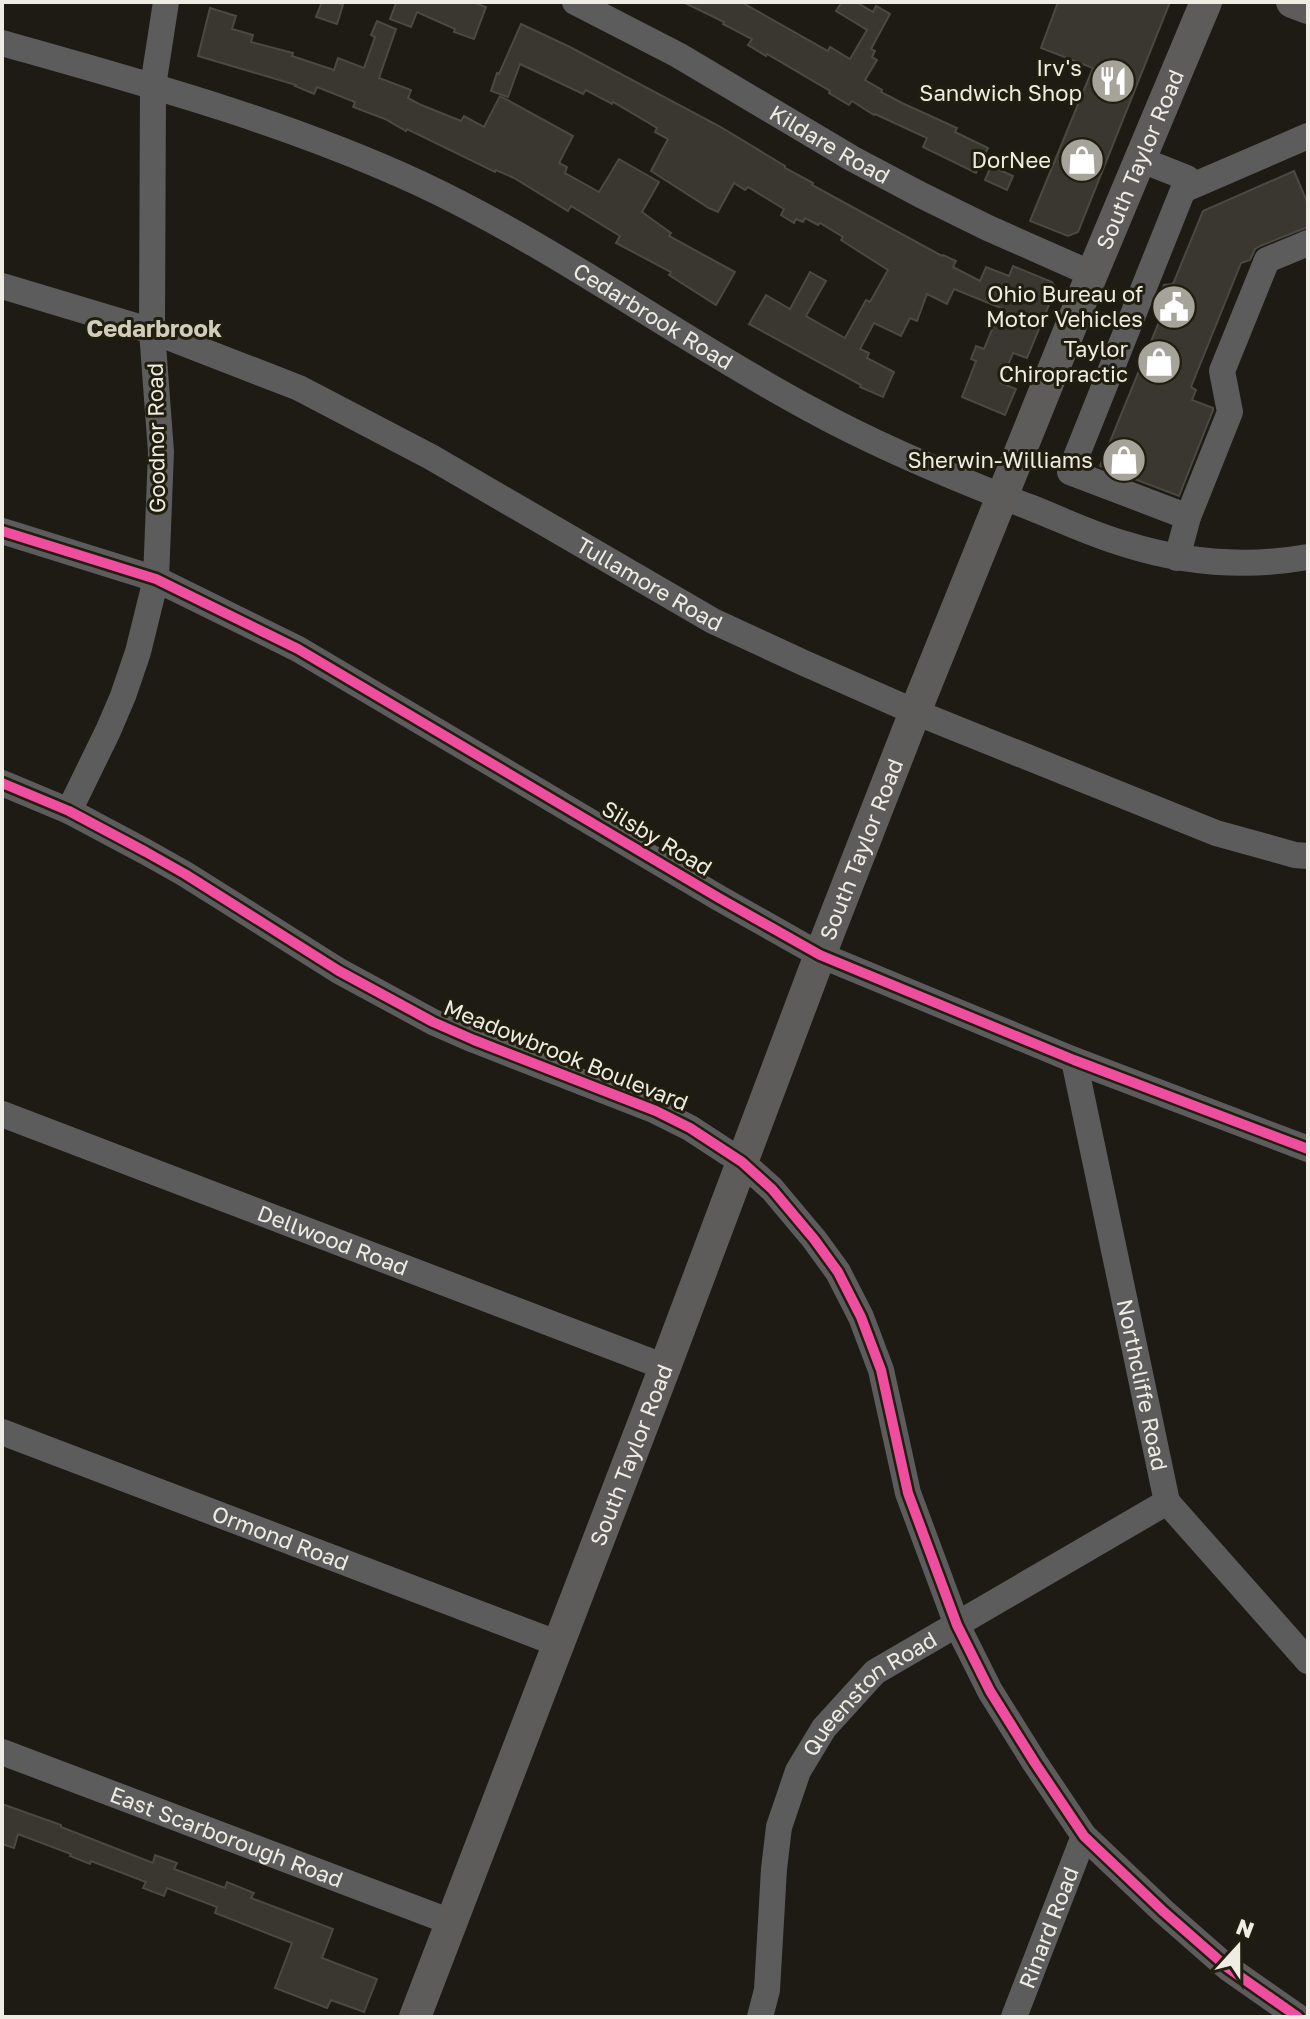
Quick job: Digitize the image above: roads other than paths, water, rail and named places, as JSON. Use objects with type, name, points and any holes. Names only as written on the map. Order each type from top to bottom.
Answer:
[{"type":"main road","name":"South Taylor Road","points":[[418,2016],[451,1922],[915,712],[1139,159],[1206,2]]},
{"type":"main road","points":[[1292,2],[1308,8]]},
{"type":"street","name":"Goodnor Road","points":[[69,811],[123,696],[138,652],[156,579],[161,452],[152,331],[153,86],[166,2]]},
{"type":"street","name":"Kildare Road","points":[[575,2],[724,80],[853,159],[921,195],[1092,274]]},
{"type":"street","name":"Cedarbrook Road","points":[[2,43],[153,86],[280,127],[421,184],[576,267],[811,410],[876,443],[1001,497],[1123,544],[1177,558],[1227,563],[1282,562],[1308,557]]},
{"type":"street","points":[[1188,517],[1070,472],[1183,190],[1306,141]]},
{"type":"street","points":[[1139,159],[1187,178]]},
{"type":"street","points":[[1177,558],[1188,517],[1230,412],[1222,371],[1267,260],[1308,243]]},
{"type":"street","name":"Tullamore Road","points":[[2,286],[152,331],[299,388],[431,457],[713,621],[915,712],[1216,833],[1308,856]]},
{"type":"street","name":"Silsby Road","points":[[2,531],[156,579],[298,649],[820,955],[1074,1060],[1308,1149]]},
{"type":"street","name":"Meadowbrook Boulevard","points":[[2,783],[69,811],[185,874],[339,971],[421,1016],[656,1111],[715,1143],[772,1189],[838,1272],[861,1317],[881,1370],[908,1493],[957,1625],[990,1691],[1084,1836],[1228,1968],[1298,2017]]},
{"type":"street","name":"Northcliffe Road","points":[[1074,1060],[1167,1502],[1308,1661]]},
{"type":"street","name":"Dellwood Road","points":[[2,1114],[665,1367]]},
{"type":"street","name":"Ormond Road","points":[[2,1432],[559,1644]]},
{"type":"street","name":"Queenston Road","points":[[760,2017],[767,1990],[779,1827],[798,1771],[824,1728],[875,1672],[1167,1502]]},
{"type":"street","name":"East Scarborough Road","points":[[2,1752],[451,1922]]},
{"type":"street","name":"Rinard Road","points":[[1014,2017],[1084,1836]]},
{"type":"place","name":"Irv's Sandwich Shop","points":[[1113,81]]},
{"type":"place","name":"DorNee","points":[[1082,160]]},
{"type":"place","name":"Ohio Bureau of Motor Vehicles","points":[[1174,307]]},
{"type":"place","name":"Taylor Chiropractic","points":[[1159,362]]},
{"type":"place","name":"Sherwin-Williams","points":[[1124,460]]},
{"type":"district","name":"Cedarbrook","points":[[154,329]]}]
